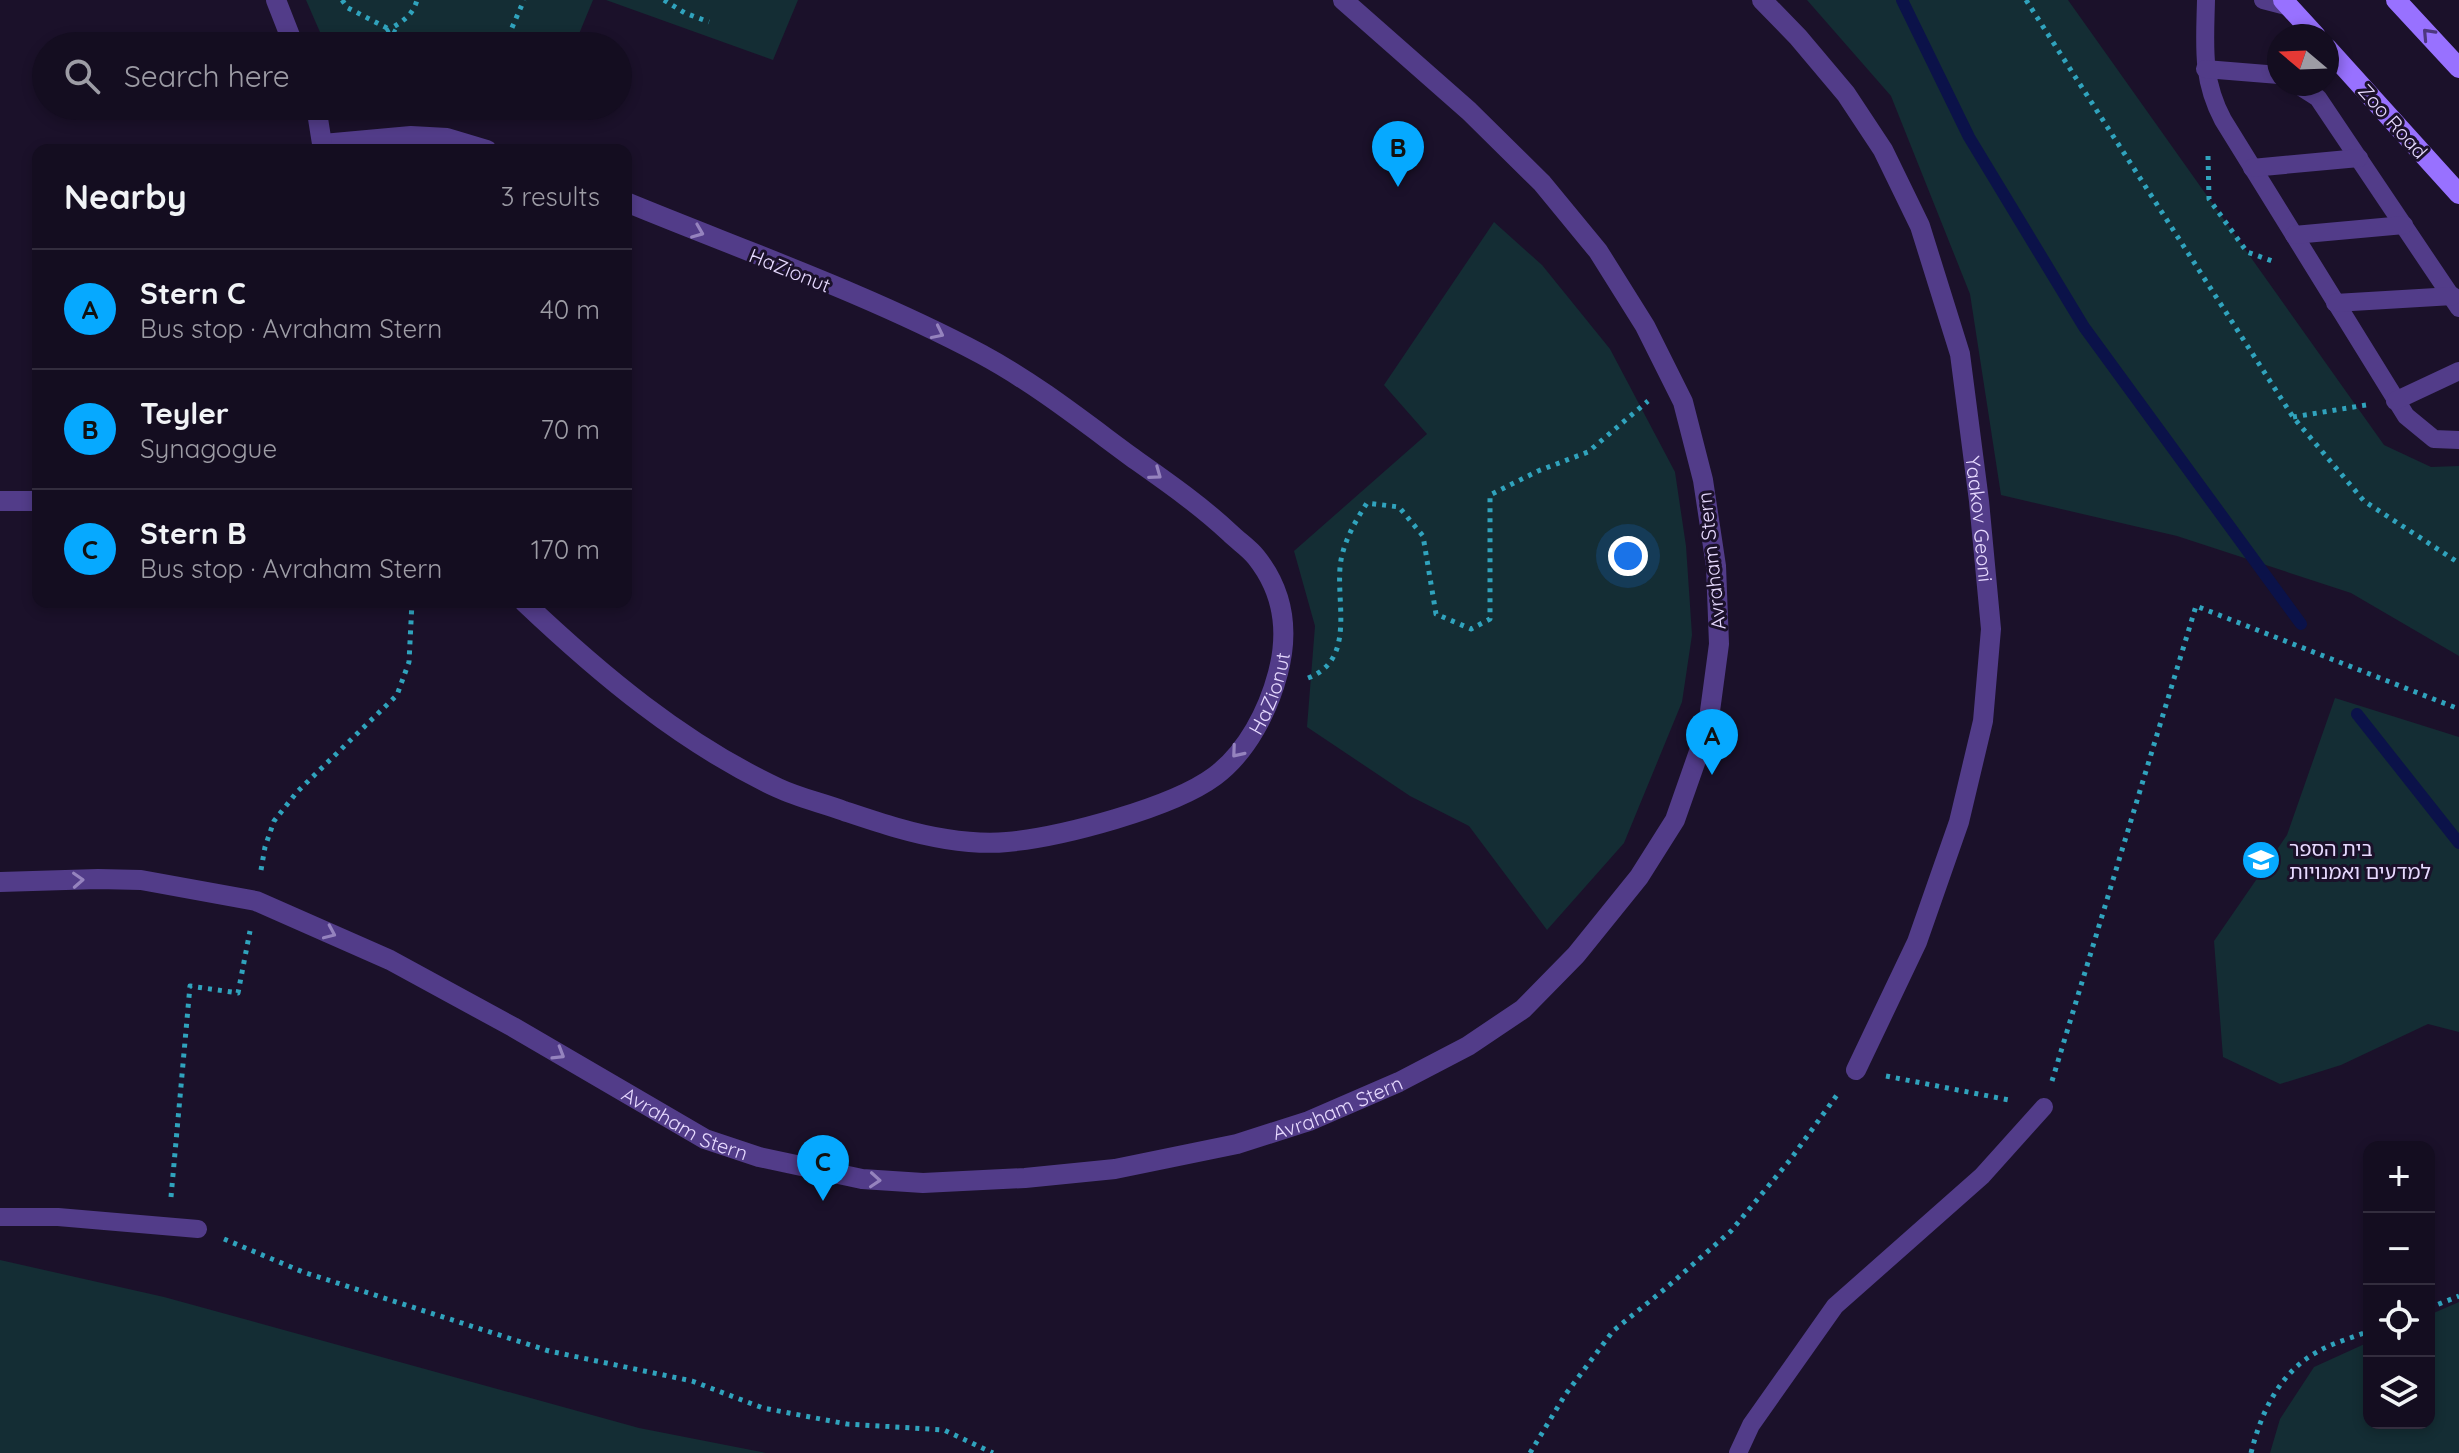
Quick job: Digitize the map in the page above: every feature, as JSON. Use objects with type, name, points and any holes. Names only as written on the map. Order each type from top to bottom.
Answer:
[{"type":"main road","points":[[2396,0],[2459,68]]},
{"type":"main road","points":[[2286,4],[2305,24]]},
{"type":"main road","name":"Zoo Road","points":[[2339,61],[2459,194]]},
{"type":"street","points":[[276,0],[289,32]]},
{"type":"street","name":"Avraham Stern","points":[[0,882],[141,880],[256,901],[404,967],[705,1139],[774,1160],[862,1179],[923,1183],[1025,1178],[1115,1169],[1237,1144],[1309,1121],[1399,1082],[1468,1046],[1523,1009],[1576,955],[1639,877],[1675,820],[1708,726],[1719,644],[1716,566],[1703,480],[1683,402],[1645,326],[1598,251],[1542,183],[1469,111],[1343,0]]},
{"type":"street","name":"Yaakov Geoni","points":[[1762,0],[1846,94],[1883,150],[1920,226],[1960,354],[1979,501],[1991,629],[1983,721],[1959,822],[1917,942],[1856,1070]]},
{"type":"street","points":[[318,120],[322,144]]},
{"type":"street","points":[[347,144],[411,136],[447,138],[467,144]]},
{"type":"street","name":"HaZionut","points":[[530,608],[578,654],[644,706],[706,748],[780,789],[875,822],[945,839],[1005,842],[1089,827],[1165,801],[1214,777],[1239,753],[1259,723],[1273,691],[1284,650],[1284,621],[1275,591],[1256,557],[1203,508],[1064,407],[984,356],[894,312],[632,204]]},
{"type":"street","points":[[0,501],[32,501]]},
{"type":"lane","points":[[2206,0],[2205,69],[2213,102],[2223,120],[2406,416],[2434,439],[2459,440]]},
{"type":"lane","points":[[2263,0],[2286,4]]},
{"type":"lane","points":[[2205,69],[2267,74]]},
{"type":"lane","points":[[2315,96],[2456,302]]},
{"type":"lane","points":[[2252,168],[2359,158]]},
{"type":"lane","points":[[2294,235],[2404,225]]},
{"type":"lane","points":[[2335,303],[2456,302]]},
{"type":"lane","points":[[2395,401],[2459,371]]},
{"type":"lane","points":[[1738,1453],[1751,1425],[1835,1306],[1982,1176],[2044,1107]]},
{"type":"lane","points":[[0,1217],[58,1217],[198,1229]]},
{"type":"path","points":[[342,0],[348,8],[396,32]]},
{"type":"path","points":[[386,32],[414,9],[417,0]]},
{"type":"path","points":[[510,32],[524,0]]},
{"type":"path","points":[[664,0],[685,13],[709,22]]},
{"type":"path","points":[[2026,0],[2293,417],[2364,501],[2459,563]]},
{"type":"path","points":[[2223,120],[2208,144],[2209,199],[2247,252],[2321,279]]},
{"type":"path","points":[[1273,691],[1318,674],[1334,656],[1342,625],[1341,561],[1354,522],[1367,503],[1399,507],[1423,536],[1436,614],[1471,629],[1490,619],[1490,495],[1538,471],[1588,452],[1672,381]]},
{"type":"path","points":[[2293,417],[2395,401]]},
{"type":"path","points":[[1530,1453],[1565,1395],[1613,1331],[1731,1231],[1790,1160],[1856,1070],[2044,1107],[2196,606],[2459,709]]},
{"type":"path","points":[[198,1229],[303,1272],[549,1351],[692,1381],[763,1408],[847,1424],[944,1430],[993,1453]]},
{"type":"path","points":[[2435,1306],[2459,1296]]},
{"type":"path","points":[[2251,1453],[2260,1419],[2287,1374],[2317,1352],[2363,1333]]},
{"type":"shaded area","points":[[306,0],[593,0],[580,32],[320,32]]},
{"type":"shaded area","points":[[606,0],[798,0],[773,60]]},
{"type":"shaded area","points":[[1807,0],[2068,0],[2384,445],[2431,467],[2459,466],[2459,656],[2351,593],[2177,536],[2001,495],[1970,294],[1891,96]]},
{"type":"shaded area","points":[[1494,222],[1542,265],[1610,349],[1675,472],[1686,546],[1692,635],[1682,702],[1624,843],[1547,930],[1469,826],[1410,796],[1307,727],[1315,626],[1294,551],[1427,434],[1384,385]]},
{"type":"shaded area","points":[[2335,698],[2459,737],[2459,1032],[2428,1024],[2341,1065],[2280,1084],[2223,1057],[2214,941],[2287,835]]},
{"type":"shaded area","points":[[0,1260],[164,1297],[639,1428],[766,1453],[0,1453]]},
{"type":"shaded area","points":[[2459,1302],[2459,1453],[2270,1453],[2280,1419],[2314,1367],[2363,1345],[2363,1429],[2435,1429],[2435,1312]]},
{"type":"waterway","points":[[1902,0],[1969,137],[2084,327],[2301,624]]},
{"type":"waterway","points":[[2357,714],[2459,843]]},
{"type":"place","name":"Teyler","points":[[1398,187]]},
{"type":"place","name":"Stern C","points":[[1712,775]]},
{"type":"place","name":"בית הספר למדעים ואמנויות","points":[[2261,860]]},
{"type":"place","name":"Stern B","points":[[823,1201]]}]
